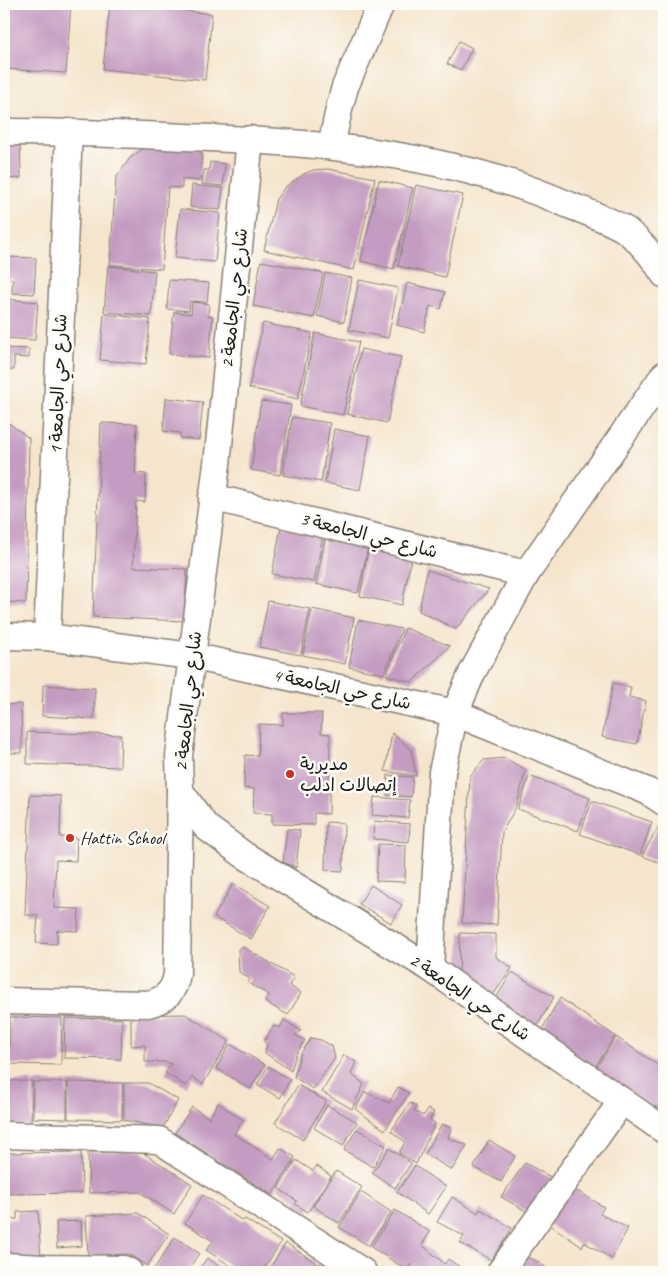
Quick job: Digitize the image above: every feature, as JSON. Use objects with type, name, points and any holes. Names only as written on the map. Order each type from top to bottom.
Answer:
[{"type":"street","points":[[332,146],[345,86],[381,4]]},
{"type":"street","points":[[4,132],[69,132],[250,139],[332,146],[439,162],[538,191],[626,230],[654,258],[664,274]]},
{"type":"street","name":"شارع حي الجامعة 1","points":[[47,637],[69,132]]},
{"type":"street","name":"شارع حي الجامعة 2","points":[[250,139],[217,464],[179,756],[180,791],[206,827],[244,855],[430,968],[664,1130]]},
{"type":"street","points":[[430,968],[442,772],[456,713],[472,672],[526,574],[664,375]]},
{"type":"street","name":"شارع حي الجامعة 3","points":[[212,496],[526,574]]},
{"type":"street","name":"شارع حي الجامعة 4","points":[[4,636],[47,637],[191,656],[456,713],[647,791],[664,802]]},
{"type":"street","points":[[4,1001],[148,1004],[158,1002],[172,990],[176,982],[177,973],[180,791]]},
{"type":"street","points":[[500,1272],[622,1101]]},
{"type":"street","points":[[4,1135],[159,1140],[363,1272]]},
{"type":"street","points":[[4,1266],[44,1270],[123,1269],[129,1272]]},
{"type":"building","points":[[4,4],[71,4],[66,73],[4,69]]},
{"type":"building","points":[[110,4],[212,14],[205,80],[103,69]]},
{"type":"building","points":[[459,41],[472,48],[461,70],[447,64]]},
{"type":"building","points":[[4,143],[20,143],[21,178],[4,179]]},
{"type":"building","points":[[148,145],[202,149],[200,181],[182,179],[182,188],[168,187],[162,269],[110,265],[116,178],[130,158]]},
{"type":"building","points":[[210,162],[225,164],[223,186],[202,184],[204,170],[209,170]]},
{"type":"building","points":[[328,169],[375,178],[354,270],[264,250],[276,199],[285,187],[313,170]]},
{"type":"building","points":[[379,180],[413,188],[394,269],[361,261]]},
{"type":"building","points":[[192,185],[223,188],[220,210],[190,207]]},
{"type":"building","points":[[416,185],[463,195],[445,277],[398,266]]},
{"type":"building","points":[[180,209],[220,213],[215,262],[175,258]]},
{"type":"building","points":[[4,222],[6,257],[36,258],[34,294],[12,293],[13,279],[4,279]]},
{"type":"building","points":[[261,261],[323,273],[314,318],[253,306]]},
{"type":"building","points":[[108,266],[155,271],[151,316],[104,312]]},
{"type":"building","points":[[325,273],[352,278],[344,322],[317,316]]},
{"type":"building","points":[[169,280],[209,283],[207,302],[190,301],[189,311],[167,309]]},
{"type":"building","points":[[359,280],[398,288],[388,338],[349,330]]},
{"type":"building","points":[[407,283],[445,292],[441,309],[430,306],[424,332],[397,325]]},
{"type":"building","points":[[4,299],[38,302],[35,340],[4,338]]},
{"type":"building","points":[[192,302],[209,304],[208,316],[213,316],[209,358],[169,354],[174,312],[191,314]]},
{"type":"building","points":[[104,314],[150,319],[146,364],[100,360]]},
{"type":"building","points":[[263,323],[312,333],[298,399],[249,388]]},
{"type":"building","points":[[315,333],[359,342],[343,415],[300,406]]},
{"type":"building","points":[[4,348],[29,349],[29,358],[14,357],[14,370],[4,370]]},
{"type":"building","points":[[361,349],[401,357],[387,423],[347,414]]},
{"type":"building","points":[[166,398],[203,402],[199,440],[180,438],[180,433],[163,431]]},
{"type":"building","points":[[261,401],[291,405],[280,475],[251,470]]},
{"type":"building","points":[[292,417],[330,423],[321,482],[283,475]]},
{"type":"building","points":[[101,423],[137,424],[135,473],[146,474],[145,502],[136,501],[133,567],[187,569],[184,621],[93,617]]},
{"type":"building","points":[[4,424],[10,424],[29,438],[26,603],[4,602]]},
{"type":"building","points":[[334,429],[370,436],[360,490],[325,483]]},
{"type":"building","points":[[281,527],[323,536],[314,582],[272,574]]},
{"type":"building","points":[[325,539],[368,547],[358,593],[316,584]]},
{"type":"building","points":[[368,550],[411,559],[402,605],[360,596]]},
{"type":"building","points":[[427,570],[489,589],[456,629],[419,611]]},
{"type":"building","points":[[268,601],[310,609],[301,655],[259,647]]},
{"type":"building","points":[[312,609],[354,618],[345,664],[303,655]]},
{"type":"building","points":[[358,620],[402,629],[384,674],[349,667]]},
{"type":"building","points":[[405,628],[450,646],[412,682],[386,675]]},
{"type":"building","points":[[613,683],[631,687],[629,697],[646,701],[637,744],[602,737]]},
{"type":"building","points":[[43,685],[95,688],[94,719],[42,716]]},
{"type":"building","points":[[21,704],[22,753],[4,753],[4,705]]},
{"type":"building","points":[[283,713],[322,713],[321,733],[330,734],[329,814],[314,813],[314,825],[272,824],[272,814],[253,813],[254,789],[244,788],[245,755],[258,756],[259,724],[283,725]]},
{"type":"building","points":[[27,732],[121,735],[120,767],[27,764]]},
{"type":"building","points":[[392,733],[411,749],[416,776],[385,771]]},
{"type":"building","points":[[505,758],[526,770],[517,805],[502,832],[497,925],[462,923],[470,776],[484,760]]},
{"type":"building","points":[[388,775],[413,777],[411,797],[387,795]]},
{"type":"building","points":[[529,776],[590,798],[578,831],[518,809]]},
{"type":"building","points":[[30,795],[61,796],[60,837],[77,838],[76,861],[56,860],[54,908],[79,909],[78,931],[57,930],[57,944],[36,943],[38,915],[25,915]]},
{"type":"building","points":[[374,797],[410,800],[408,818],[372,815]]},
{"type":"building","points":[[592,801],[652,822],[640,855],[580,834]]},
{"type":"building","points":[[374,821],[410,824],[409,842],[373,839]]},
{"type":"building","points":[[326,822],[344,823],[343,871],[325,870]]},
{"type":"building","points":[[661,822],[664,823],[664,864],[642,856]]},
{"type":"building","points":[[287,829],[300,830],[296,868],[283,862]]},
{"type":"building","points":[[378,844],[406,845],[405,882],[376,881]]},
{"type":"building","points":[[233,884],[270,906],[251,939],[214,917]]},
{"type":"building","points":[[371,885],[402,905],[391,923],[359,904]]},
{"type":"building","points":[[460,933],[496,934],[496,957],[512,968],[491,998],[459,976]]},
{"type":"building","points":[[243,947],[294,977],[289,985],[301,993],[288,1015],[265,1002],[269,995],[248,983],[250,979],[239,972],[238,949]]},
{"type":"building","points":[[512,972],[554,997],[537,1026],[495,1000]]},
{"type":"building","points":[[560,998],[615,1036],[594,1068],[541,1031]]},
{"type":"building","points":[[185,1014],[229,1041],[203,1084],[192,1077],[186,1086],[165,1073],[171,1064],[166,1062],[145,1062],[145,1045],[131,1046],[131,1015]]},
{"type":"building","points":[[4,1015],[6,1015],[6,1063],[4,1063]]},
{"type":"building","points":[[10,1017],[62,1018],[61,1065],[9,1064]]},
{"type":"building","points":[[65,1018],[122,1019],[121,1059],[64,1058]]},
{"type":"building","points":[[284,1020],[301,1031],[295,1035],[305,1040],[296,1054],[291,1071],[265,1053],[267,1045],[264,1041],[274,1026],[280,1028]]},
{"type":"building","points":[[616,1037],[664,1069],[664,1110],[658,1106],[656,1109],[595,1069]]},
{"type":"building","points":[[311,1038],[321,1040],[332,1046],[335,1058],[313,1089],[294,1077],[300,1055]]},
{"type":"building","points":[[230,1044],[265,1065],[250,1089],[216,1068]]},
{"type":"building","points":[[344,1055],[356,1062],[351,1074],[364,1084],[352,1109],[322,1092]]},
{"type":"building","points":[[268,1066],[290,1080],[280,1098],[257,1085]]},
{"type":"building","points":[[4,1081],[32,1081],[31,1126],[4,1125]]},
{"type":"building","points":[[33,1082],[67,1082],[67,1119],[33,1118]]},
{"type":"building","points":[[68,1082],[123,1083],[122,1120],[68,1119]]},
{"type":"building","points":[[124,1083],[148,1083],[178,1100],[163,1128],[124,1120]]},
{"type":"building","points":[[298,1085],[326,1101],[303,1140],[275,1123]]},
{"type":"building","points":[[398,1087],[409,1093],[385,1130],[355,1109],[365,1092],[389,1103]]},
{"type":"building","points":[[218,1103],[243,1120],[234,1134],[273,1159],[280,1148],[295,1157],[272,1195],[175,1133],[192,1107],[209,1118]]},
{"type":"building","points":[[410,1103],[416,1106],[414,1111],[423,1116],[428,1109],[434,1112],[430,1120],[435,1123],[416,1164],[399,1153],[405,1142],[391,1131]]},
{"type":"building","points":[[327,1105],[357,1122],[343,1146],[314,1128]]},
{"type":"building","points":[[442,1124],[451,1128],[448,1138],[467,1145],[452,1170],[425,1154]]},
{"type":"building","points":[[357,1129],[386,1146],[373,1167],[344,1150]]},
{"type":"building","points":[[489,1140],[515,1156],[501,1182],[474,1167]]},
{"type":"building","points":[[389,1148],[411,1163],[395,1188],[372,1173]]},
{"type":"building","points":[[140,1151],[192,1184],[174,1214],[140,1192],[89,1193],[88,1152]]},
{"type":"building","points":[[81,1152],[82,1193],[4,1194],[4,1153]]},
{"type":"building","points":[[296,1160],[313,1171],[317,1166],[331,1176],[308,1212],[295,1204],[297,1201],[278,1188]]},
{"type":"building","points":[[525,1163],[556,1180],[535,1216],[501,1197]]},
{"type":"building","points":[[415,1166],[446,1187],[428,1214],[397,1192]]},
{"type":"building","points":[[336,1171],[362,1187],[339,1223],[313,1206]]},
{"type":"building","points":[[569,1186],[604,1207],[600,1214],[628,1228],[612,1259],[584,1242],[582,1247],[546,1222]]},
{"type":"building","points":[[361,1192],[391,1212],[369,1246],[339,1227]]},
{"type":"building","points":[[203,1195],[243,1221],[245,1219],[281,1242],[262,1272],[240,1272],[206,1250],[213,1241],[185,1223]]},
{"type":"building","points":[[452,1197],[478,1213],[480,1209],[512,1228],[491,1260],[460,1243],[464,1236],[437,1222]]},
{"type":"building","points":[[395,1210],[430,1232],[422,1245],[445,1264],[448,1259],[467,1272],[406,1272],[411,1264],[407,1270],[371,1247]]},
{"type":"building","points":[[38,1211],[41,1260],[4,1262],[4,1220],[17,1219],[17,1212]]},
{"type":"building","points":[[138,1213],[169,1234],[147,1266],[128,1254],[88,1256],[86,1216]]},
{"type":"building","points":[[81,1221],[82,1246],[57,1248],[56,1222]]},
{"type":"building","points":[[175,1237],[199,1253],[187,1272],[159,1272],[154,1269]]},
{"type":"building","points":[[286,1243],[316,1263],[310,1272],[267,1272]]},
{"type":"building","points":[[525,1257],[535,1260],[552,1272],[513,1272]]},
{"type":"building","points":[[207,1258],[227,1272],[197,1272]]},
{"type":"building","points":[[319,1263],[333,1272],[313,1272]]},
{"type":"place","name":"مديرية إتصالات ادلب","points":[[290,774]]},
{"type":"place","name":"Hattin School","points":[[70,838]]}]
